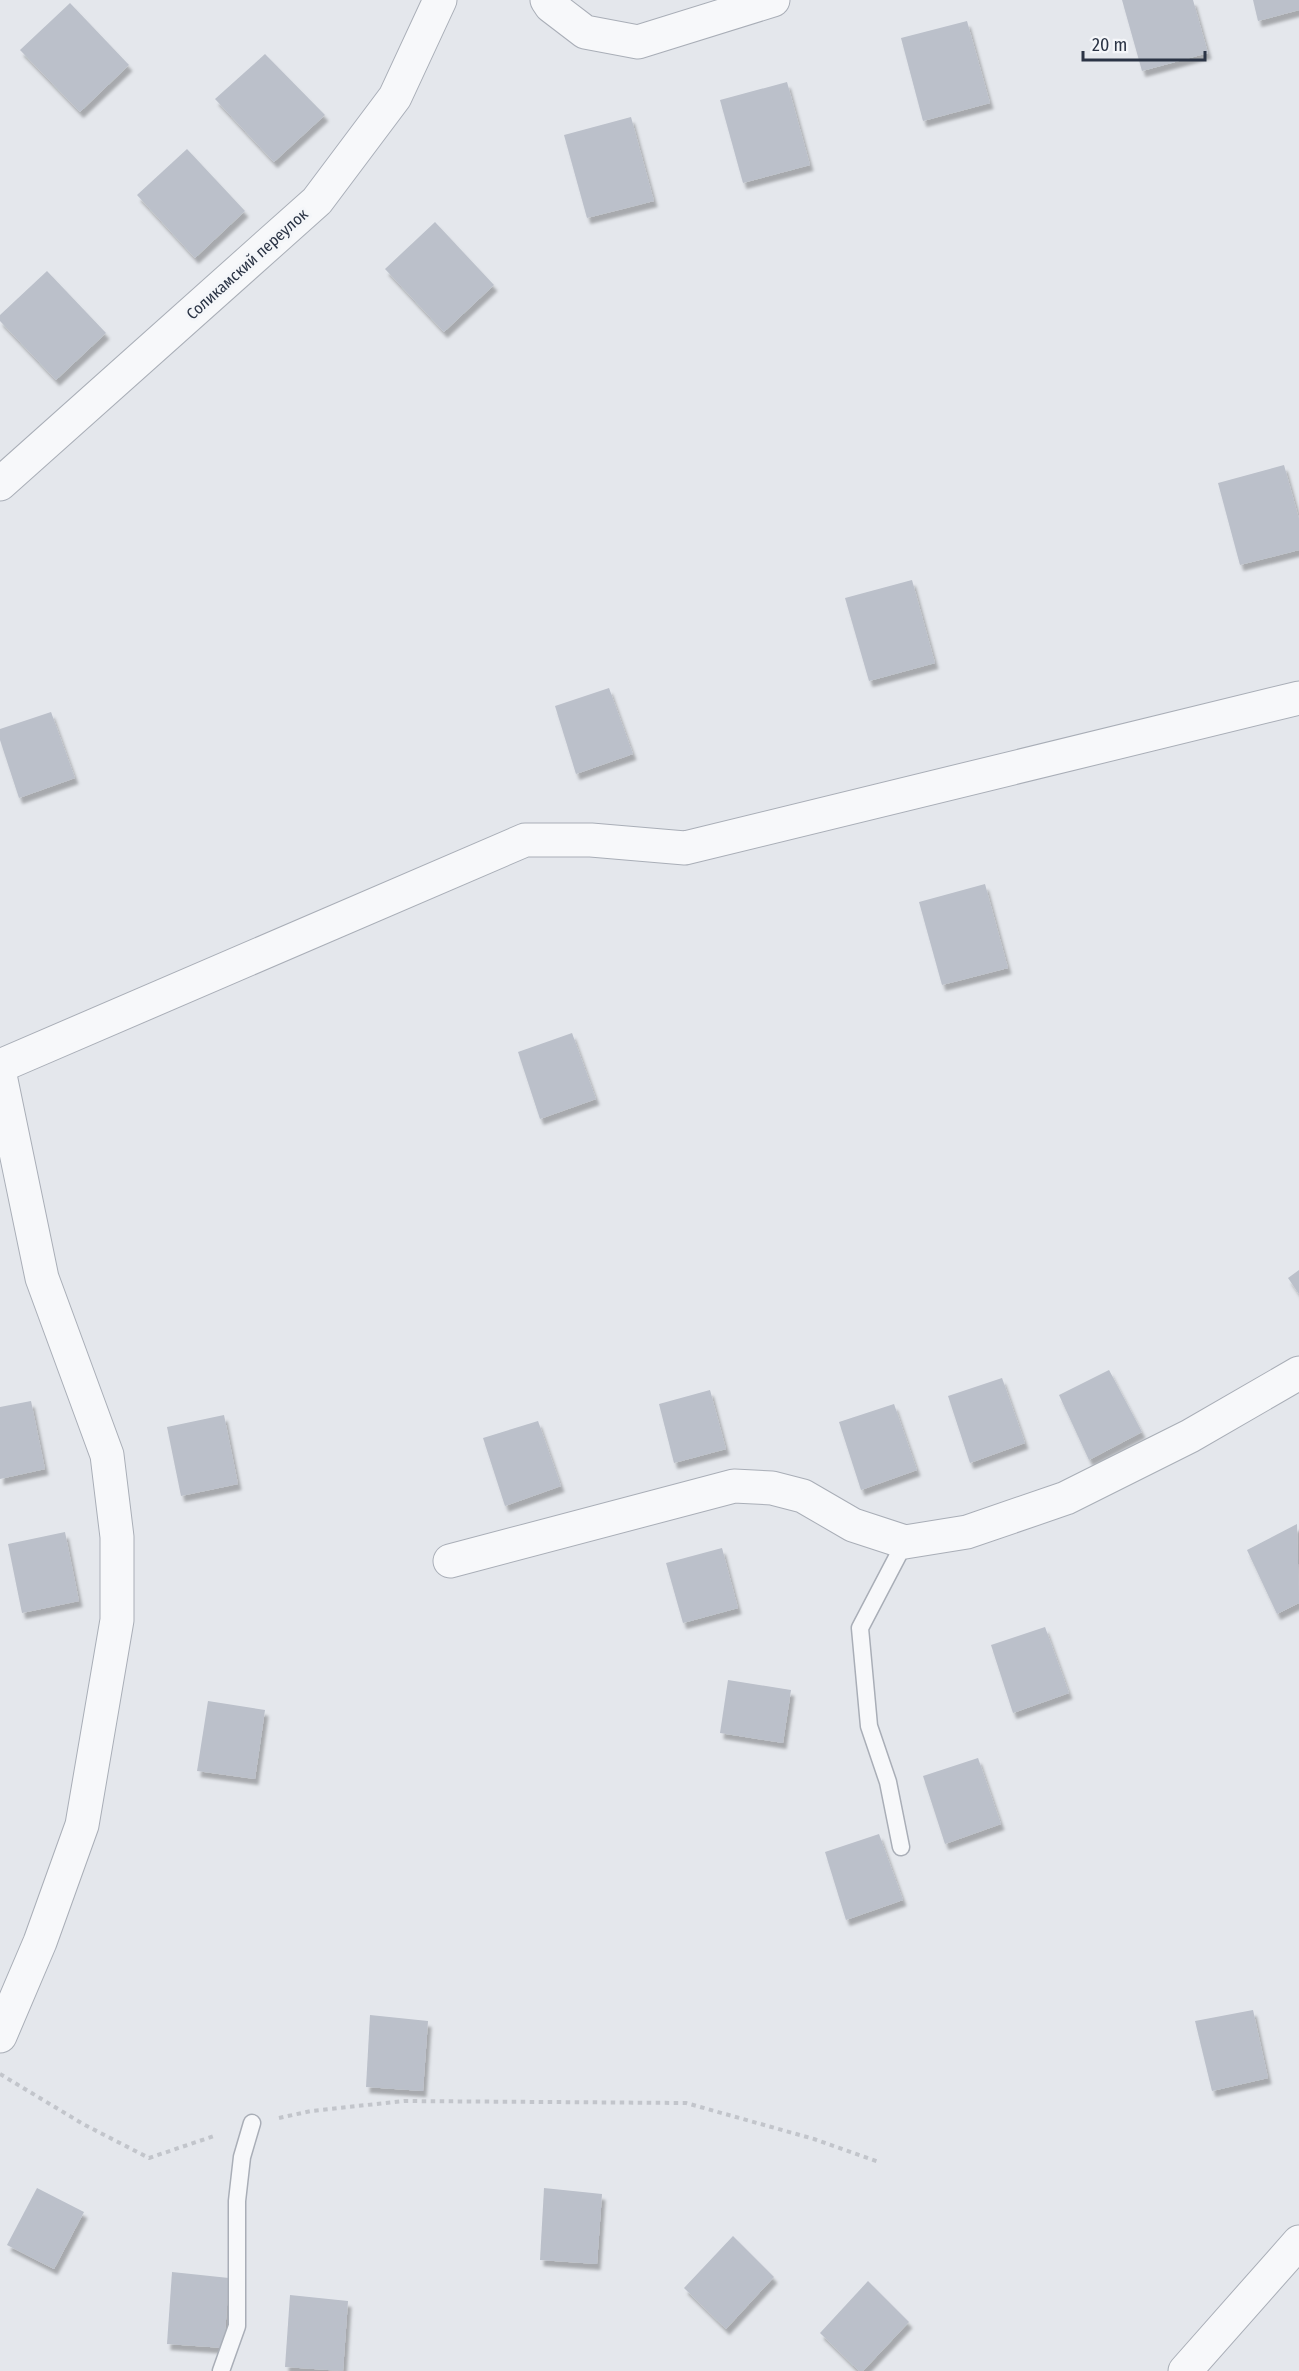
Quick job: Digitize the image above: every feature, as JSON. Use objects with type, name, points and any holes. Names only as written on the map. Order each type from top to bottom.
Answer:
[{"type":"street","name":"Соликамский переулок","points":[[0,484],[317,201],[394,97],[440,0]]},
{"type":"street","points":[[547,0],[551,6],[585,32],[638,42],[773,0]]},
{"type":"street","points":[[0,1066],[525,840],[591,840],[684,848],[1299,698]]},
{"type":"street","points":[[0,1075],[42,1278],[107,1455],[117,1537],[117,1620],[82,1825],[40,1942],[0,2036]]},
{"type":"street","points":[[450,1561],[734,1486],[772,1488],[803,1496],[853,1525],[905,1542],[967,1532],[1066,1498],[1190,1436],[1299,1373]]},
{"type":"street","points":[[1195,2368],[1299,2242]]},
{"type":"lane","points":[[901,1847],[888,1782],[868,1726],[861,1628],[905,1542]]},
{"type":"lane","points":[[220,2371],[237,2326],[237,2201],[242,2157],[252,2123]]},
{"type":"path","points":[[0,2074],[83,2124],[149,2157],[252,2123],[311,2111],[404,2101],[686,2103],[814,2139],[879,2162]]},
{"type":"building","points":[[1122,0],[1193,0],[1208,53],[1142,71]]},
{"type":"building","points":[[1253,0],[1299,0],[1299,10],[1258,21]]},
{"type":"building","points":[[70,3],[129,65],[80,112],[20,50]]},
{"type":"building","points":[[967,21],[990,103],[923,121],[901,38]]},
{"type":"building","points":[[265,54],[325,115],[274,162],[215,99]]},
{"type":"building","points":[[787,82],[810,165],[743,183],[720,100]]},
{"type":"building","points":[[631,117],[654,201],[587,218],[564,135]]},
{"type":"building","points":[[187,149],[245,211],[195,258],[137,195]]},
{"type":"building","points":[[435,222],[494,285],[444,332],[385,269]]},
{"type":"building","points":[[47,271],[106,333],[56,380],[0,321],[0,315]]},
{"type":"building","points":[[1284,465],[1299,519],[1299,550],[1240,565],[1218,483]]},
{"type":"building","points":[[912,580],[935,663],[869,681],[845,598]]},
{"type":"building","points":[[609,688],[633,754],[576,774],[555,706]]},
{"type":"building","points":[[51,712],[75,778],[19,798],[0,740],[0,729]]},
{"type":"building","points":[[985,884],[1008,968],[942,985],[919,902]]},
{"type":"building","points":[[572,1033],[596,1099],[540,1119],[518,1052]]},
{"type":"building","points":[[1299,1270],[1299,1294],[1288,1278]]},
{"type":"building","points":[[1109,1370],[1142,1432],[1089,1460],[1059,1395]]},
{"type":"building","points":[[1002,1378],[1025,1443],[970,1463],[948,1396]]},
{"type":"building","points":[[710,1390],[726,1449],[674,1463],[659,1404]]},
{"type":"building","points":[[31,1401],[45,1469],[0,1479],[0,1407]]},
{"type":"building","points":[[894,1404],[917,1470],[861,1490],[839,1422]]},
{"type":"building","points":[[224,1415],[238,1484],[181,1496],[167,1427]]},
{"type":"building","points":[[538,1421],[561,1486],[505,1506],[483,1438]]},
{"type":"building","points":[[1297,1524],[1299,1603],[1277,1614],[1247,1550]]},
{"type":"building","points":[[65,1532],[79,1601],[22,1613],[8,1544]]},
{"type":"building","points":[[722,1548],[738,1608],[683,1623],[666,1563]]},
{"type":"building","points":[[1045,1627],[1069,1693],[1013,1713],[991,1645]]},
{"type":"building","points":[[728,1680],[791,1690],[783,1743],[720,1733]]},
{"type":"building","points":[[208,1701],[265,1710],[255,1779],[197,1771]]},
{"type":"building","points":[[978,1758],[1001,1824],[945,1844],[923,1776]]},
{"type":"building","points":[[879,1834],[903,1900],[846,1920],[825,1852]]},
{"type":"building","points":[[1253,2010],[1268,2078],[1212,2091],[1195,2021]]},
{"type":"building","points":[[370,2015],[428,2021],[423,2091],[366,2087]]},
{"type":"building","points":[[37,2188],[84,2212],[54,2269],[7,2245]]},
{"type":"building","points":[[544,2188],[602,2194],[597,2264],[540,2260]]},
{"type":"building","points":[[733,2236],[774,2277],[726,2329],[684,2288]]},
{"type":"building","points":[[172,2272],[229,2278],[224,2348],[167,2344]]},
{"type":"building","points":[[868,2281],[909,2322],[863,2371],[859,2371],[820,2333]]},
{"type":"building","points":[[290,2295],[348,2301],[343,2371],[285,2367]]}]
